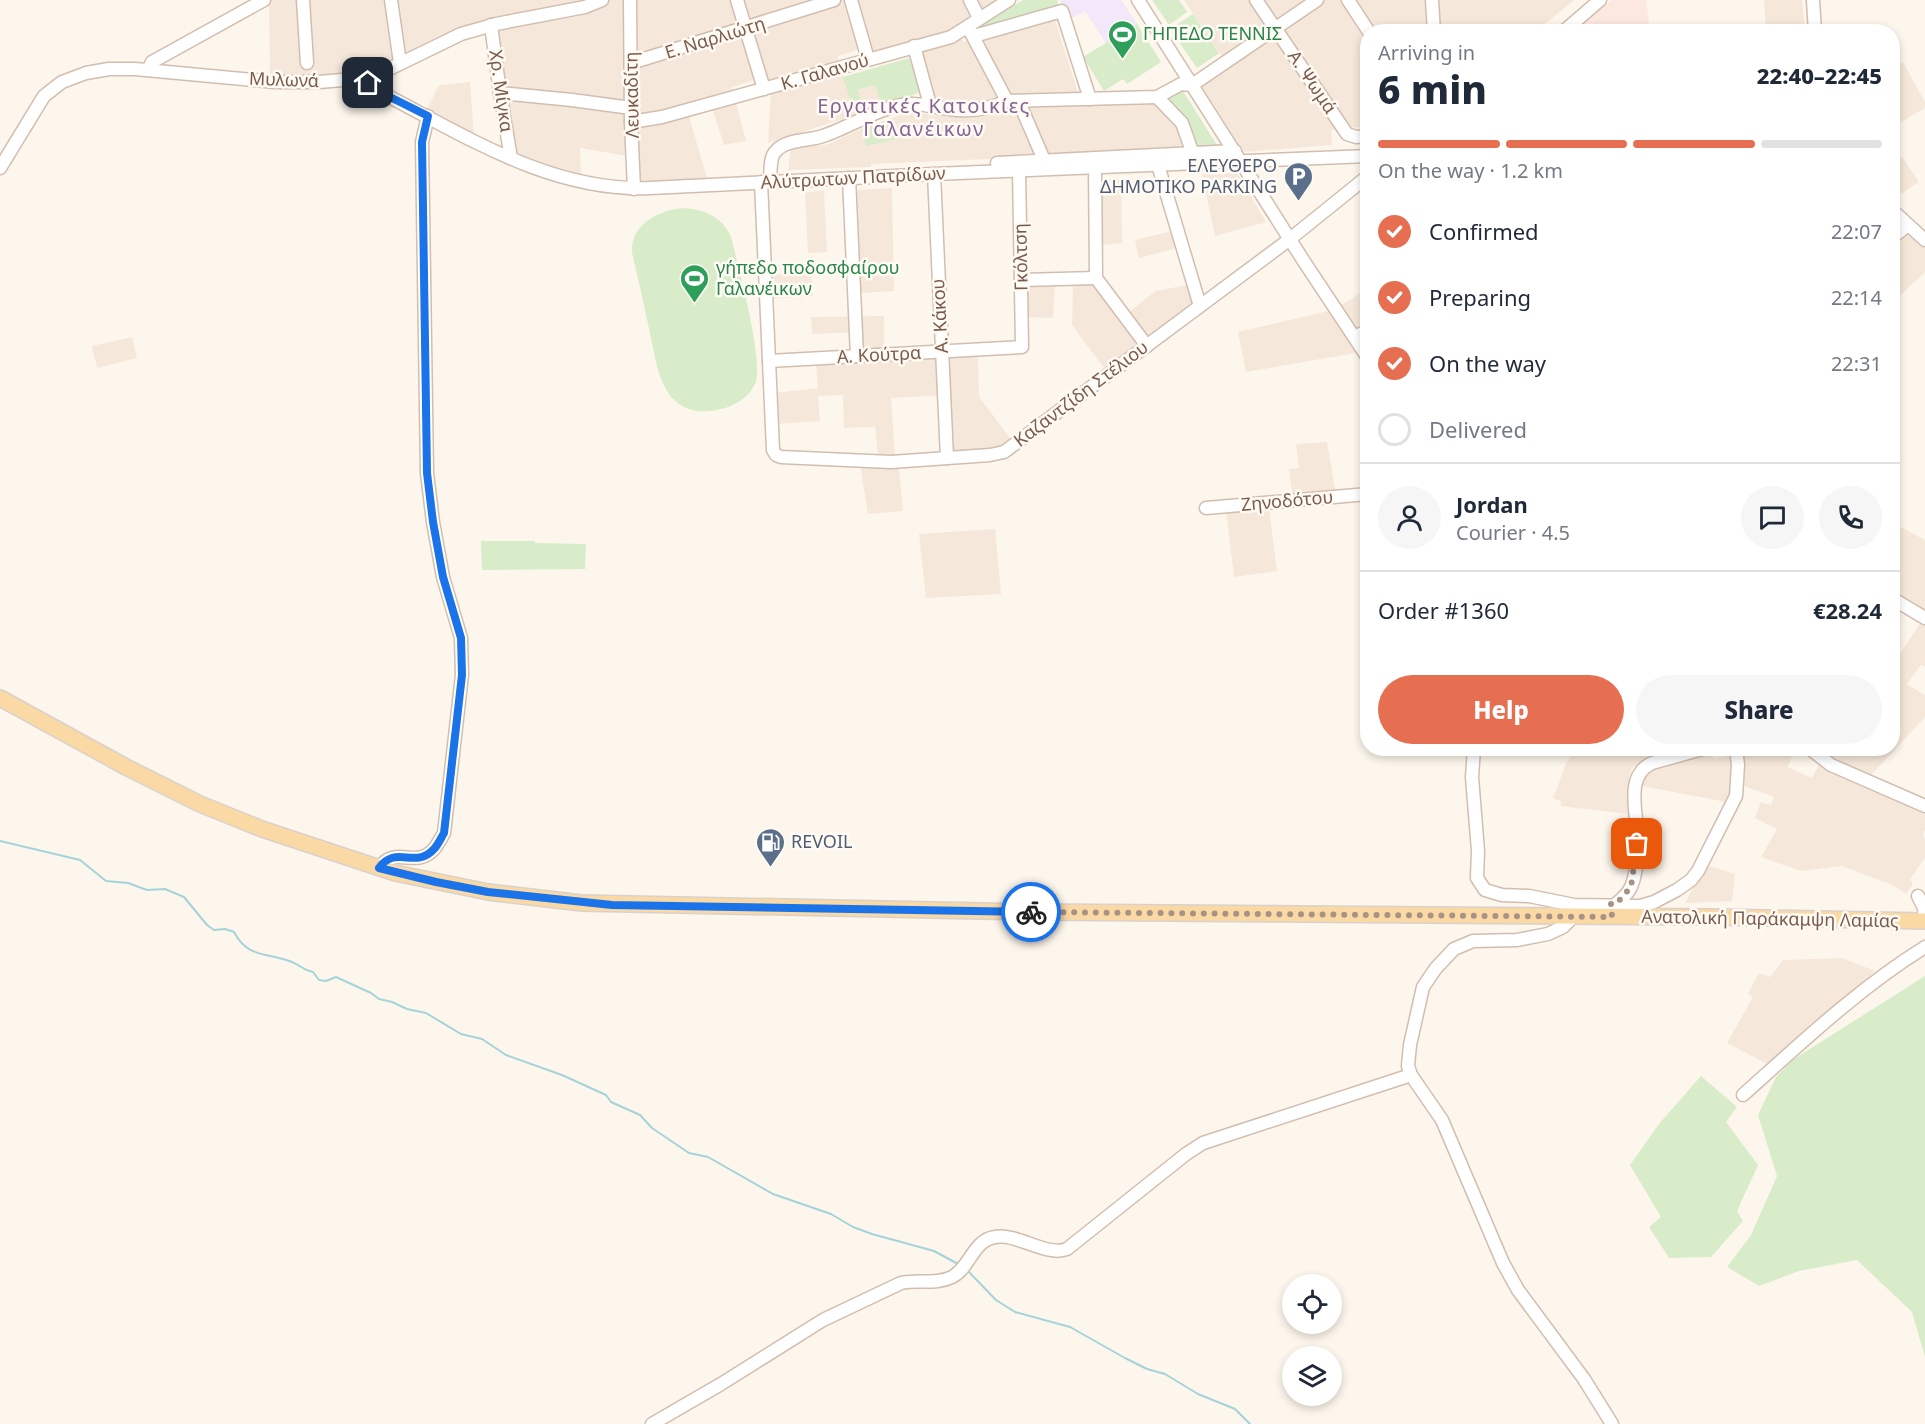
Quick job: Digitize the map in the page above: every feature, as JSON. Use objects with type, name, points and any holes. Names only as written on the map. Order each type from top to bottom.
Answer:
[{"type":"main road","name":"Ανατολική Παράκαμψη Λαμίας","points":[[0,698],[87,747],[220,813],[262,830],[379,868],[488,892],[612,905],[1052,912],[1574,916],[1613,908],[1925,920]]},
{"type":"street","points":[[148,70],[152,62],[246,5],[264,0]]},
{"type":"street","points":[[303,0],[307,63]]},
{"type":"street","points":[[391,0],[400,63]]},
{"type":"street","name":"Μυλωνά","points":[[0,168],[38,104],[55,86],[68,79],[97,70],[148,70],[275,82],[332,81],[364,77],[378,74],[461,34],[491,25],[585,7],[602,0]]},
{"type":"street","name":"Λευκαδίτη","points":[[630,0],[634,189]]},
{"type":"street","points":[[737,0],[764,89]]},
{"type":"street","name":"Ε. Ναρλιώτη","points":[[631,63],[834,0]]},
{"type":"street","points":[[851,0],[868,59]]},
{"type":"street","points":[[970,0],[979,18]]},
{"type":"street","name":"Κ. Γαλανού","points":[[632,122],[662,117],[971,32],[979,18],[1010,0]]},
{"type":"street","points":[[1138,0],[1360,345]]},
{"type":"street","name":"Α. Ψωμά","points":[[1256,0],[1347,134],[1360,137]]},
{"type":"street","points":[[769,361],[765,182],[774,153],[785,145],[825,136],[905,104],[980,110],[1013,102],[1157,97],[1181,84],[1192,84],[1317,0]]},
{"type":"street","points":[[1348,0],[1364,24]]},
{"type":"street","points":[[1432,0],[1434,24]]},
{"type":"street","points":[[1572,24],[1600,0]]},
{"type":"street","points":[[1813,0],[1814,24]]},
{"type":"street","points":[[1044,160],[1013,102],[971,32],[1060,5],[1090,99]]},
{"type":"street","name":"Χρ. Μίγκα","points":[[491,25],[510,158]]},
{"type":"street","points":[[914,46],[930,105]]},
{"type":"street","name":"Αλύτρωτων Πατρίδων","points":[[364,77],[371,87],[510,158],[562,178],[634,189],[1158,165],[1238,156],[1360,156]]},
{"type":"street","points":[[500,93],[631,108]]},
{"type":"street","points":[[1157,97],[1182,123],[1193,154]]},
{"type":"street","points":[[379,868],[389,858],[398,856],[410,859],[428,855],[444,833],[462,675],[461,638],[443,577],[427,473],[422,142],[428,116]]},
{"type":"street","points":[[882,168],[1193,154],[1238,156]]},
{"type":"street","points":[[1158,165],[1200,306]]},
{"type":"street","points":[[1095,167],[1096,278],[1147,346]]},
{"type":"street","name":"Γκόλτση","points":[[1019,170],[1023,345]]},
{"type":"street","name":"Α. Κάκου","points":[[934,174],[947,458]]},
{"type":"street","points":[[849,178],[857,356]]},
{"type":"street","name":"Καζαντζίδη Στέλιου","points":[[769,361],[773,450],[781,457],[874,462],[1004,452],[1290,239],[1360,182]]},
{"type":"street","points":[[1900,218],[1925,240]]},
{"type":"street","points":[[1900,231],[1908,225]]},
{"type":"street","points":[[1022,280],[1096,278]]},
{"type":"street","points":[[1355,337],[1360,334]]},
{"type":"street","name":"Α. Κούτρα","points":[[769,361],[1018,348],[1023,345]]},
{"type":"street","name":"Ζηνοδότου","points":[[1206,508],[1360,495]]},
{"type":"street","points":[[1900,603],[1925,618]]},
{"type":"street","points":[[1473,756],[1472,777],[1479,851],[1477,874],[1482,888],[1502,895],[1529,896],[1563,903],[1613,908],[1650,903],[1677,890],[1694,877],[1736,796],[1737,756]]},
{"type":"street","points":[[1613,908],[1631,887],[1635,866],[1637,839],[1634,795],[1638,775],[1645,766],[1677,756]]},
{"type":"street","points":[[1819,756],[1831,765],[1925,806]]},
{"type":"street","points":[[1918,896],[1925,908],[1925,920]]},
{"type":"street","points":[[1574,916],[1563,927],[1548,934],[1518,940],[1467,942],[1449,954],[1427,980],[1421,993],[1408,1061],[1411,1075],[1442,1120],[1503,1263],[1518,1290],[1584,1379],[1612,1424]]},
{"type":"street","points":[[1743,1095],[1776,1064],[1877,980],[1925,946]]},
{"type":"street","points":[[652,1424],[823,1320],[901,1283],[938,1281],[955,1275],[964,1268],[976,1249],[986,1240],[1002,1237],[1054,1250],[1067,1249],[1203,1143],[1411,1075]]},
{"type":"shaded area","points":[[269,0],[1001,0],[958,26],[963,42],[1053,14],[1081,102],[1151,99],[1175,123],[1184,149],[788,170],[791,148],[815,142],[818,146],[829,144],[861,129],[866,145],[893,140],[897,138],[892,118],[906,112],[936,115],[916,41],[872,54],[870,46],[838,56],[855,115],[768,143],[771,89],[767,76],[732,87],[746,141],[724,145],[709,99],[686,106],[707,178],[639,183],[638,158],[580,148],[581,175],[557,171],[514,154],[493,18],[438,36],[388,62],[356,72],[300,76],[270,74]]},
{"type":"shaded area","points":[[1060,0],[1121,0],[1137,24],[1106,43],[1085,11],[1067,21]]},
{"type":"shaded area","points":[[1184,0],[1574,0],[1545,24],[1360,24],[1360,127],[1331,130],[1332,145],[1243,152],[1199,82],[1226,63]]},
{"type":"shaded area","points":[[1612,0],[1646,0],[1649,24],[1582,23]]},
{"type":"shaded area","points":[[1764,0],[1802,0],[1804,24],[1766,24]]},
{"type":"shaded area","points":[[1903,62],[1925,102],[1925,108],[1900,123],[1900,64]]},
{"type":"shaded area","points":[[470,82],[474,137],[426,111],[439,85]]},
{"type":"shaded area","points":[[875,85],[881,106],[863,112],[857,91]]},
{"type":"shaded area","points":[[1902,157],[1919,182],[1900,194],[1900,159]]},
{"type":"shaded area","points":[[1237,173],[1266,222],[1215,236],[1202,174]]},
{"type":"shaded area","points":[[1121,179],[1122,243],[1101,245],[1100,180]]},
{"type":"shaded area","points":[[892,188],[894,291],[859,293],[854,190]]},
{"type":"shaded area","points":[[824,191],[827,252],[808,253],[805,192]]},
{"type":"shaded area","points":[[1909,230],[1925,245],[1925,272],[1900,295],[1900,237]]},
{"type":"shaded area","points":[[1172,231],[1177,248],[1139,258],[1135,240]]},
{"type":"shaded area","points":[[811,273],[813,296],[770,299],[769,275]]},
{"type":"shaded area","points":[[1092,283],[1138,344],[1104,368],[1072,325],[1073,284]]},
{"type":"shaded area","points":[[1026,285],[1055,285],[1053,318],[1027,317]]},
{"type":"shaded area","points":[[1187,285],[1193,303],[1146,337],[1128,313],[1156,291]]},
{"type":"shaded area","points":[[1360,293],[1360,332],[1347,339],[1356,353],[1246,372],[1238,332],[1333,310]]},
{"type":"shaded area","points":[[884,316],[884,351],[862,352],[861,332],[812,334],[811,317]]},
{"type":"shaded area","points":[[132,337],[137,358],[97,368],[92,346]]},
{"type":"shaded area","points":[[978,356],[979,397],[1010,438],[1000,446],[950,453],[947,395],[891,398],[895,455],[878,455],[875,427],[844,428],[843,395],[818,396],[820,421],[776,424],[775,393],[818,388],[816,364]]},
{"type":"shaded area","points":[[1327,442],[1336,494],[1293,498],[1289,469],[1299,468],[1296,444]]},
{"type":"shaded area","points":[[860,465],[899,468],[903,511],[868,514]]},
{"type":"shaded area","points":[[1269,508],[1277,571],[1234,577],[1226,510]]},
{"type":"shaded area","points":[[1900,527],[1925,540],[1925,614],[1900,599]]},
{"type":"shaded area","points":[[995,529],[1001,594],[926,598],[919,534]]},
{"type":"shaded area","points":[[1925,616],[1925,667],[1921,665],[1907,684],[1925,695],[1925,717],[1900,744],[1900,654]]},
{"type":"shaded area","points":[[1570,756],[1661,756],[1644,761],[1632,768],[1629,778],[1629,814],[1560,806],[1562,802],[1553,798]]},
{"type":"shaded area","points":[[1691,756],[1712,756],[1715,759],[1725,756],[1792,756],[1788,767],[1812,778],[1823,756],[1889,756],[1863,784],[1925,810],[1923,834],[1925,858],[1910,879],[1913,884],[1906,894],[1893,885],[1842,866],[1801,871],[1761,857],[1777,829],[1755,818],[1761,802],[1771,805],[1774,797],[1733,782],[1726,802],[1637,785],[1643,771]]},
{"type":"shaded area","points":[[1705,865],[1735,874],[1732,901],[1685,903]]},
{"type":"shaded area","points":[[1842,958],[1875,971],[1840,1005],[1769,1065],[1727,1043],[1753,997],[1748,994],[1759,973],[1770,977],[1783,960]]},
{"type":"green space","points":[[1023,0],[1057,0],[1058,4],[1055,10],[979,32],[978,28]]},
{"type":"green space","name":"ΓΗΠΕΔΟ ΤΕΝΝΙΣ","points":[[1152,0],[1179,0],[1187,12],[1169,25]]},
{"type":"green space","points":[[1193,14],[1219,53],[1197,68],[1170,29]]},
{"type":"green space","name":"ΓΗΠΕΔΟ ΤΕΝΝΙΣ","points":[[1137,24],[1161,62],[1127,84],[1123,79],[1104,91],[1083,57]]},
{"type":"green space","points":[[909,58],[919,91],[881,106],[875,85],[858,90],[863,112],[855,115],[843,77]]},
{"type":"green space","points":[[1181,88],[1219,148],[1194,150],[1164,98]]},
{"type":"green space","points":[[892,118],[897,139],[866,146],[861,129]]},
{"type":"green space","name":"γήπεδο ποδοσφαίρου Γαλανέικων","points":[[684,208],[712,215],[722,223],[731,236],[753,335],[757,373],[755,384],[742,400],[716,410],[697,411],[685,407],[675,401],[664,385],[657,365],[632,253],[636,234],[648,220],[665,212]]},
{"type":"green space","points":[[481,541],[586,544],[585,569],[482,570]]},
{"type":"green space","points":[[1925,976],[1925,1357],[1912,1312],[1857,1260],[1799,1271],[1759,1286],[1727,1267],[1751,1235],[1777,1176],[1758,1115],[1776,1077],[1794,1059]]},
{"type":"green space","points":[[1701,1076],[1737,1107],[1726,1122],[1758,1165],[1737,1211],[1743,1221],[1711,1257],[1669,1258],[1649,1227],[1661,1217],[1630,1165],[1659,1124]]},
{"type":"waterway","points":[[0,841],[80,860],[106,881],[128,883],[147,890],[165,889],[184,897],[207,925],[214,930],[225,929],[234,932],[240,941],[252,951],[292,962],[313,972],[319,980],[326,981],[336,977],[379,999],[426,1013],[461,1034],[482,1039],[506,1055],[562,1075],[606,1095],[611,1102],[640,1115],[652,1128],[689,1153],[708,1157],[773,1194],[831,1214],[853,1227],[872,1234],[934,1251],[960,1265]]},
{"type":"waterway","points":[[967,1270],[996,1300],[1015,1312],[1070,1327],[1147,1369],[1165,1374],[1198,1394],[1235,1409],[1250,1424]]},
{"type":"way so far","points":[[1031,912],[1612,917],[1611,904],[1616,904],[1626,896],[1631,887],[1637,844]]},
{"type":"place","name":"ΓΗΠΕΔΟ ΤΕΝΝΙΣ","points":[[1122,60]]},
{"type":"place","name":"ΕΛΕΥΘΕΡΟ ΔΗΜΟΤΙΚΟ PARKING","points":[[1298,202]]},
{"type":"place","name":"γήπεδο ποδοσφαίρου Γαλανέικων","points":[[695,304]]},
{"type":"place","name":"REVOIL","points":[[770,868]]},
{"type":"district","name":"Εργατικές Κατοικίες Γαλανέικων","points":[[924,118]]},
{"type":"route","points":[[368,83],[371,87],[428,116],[422,142],[427,473],[443,577],[461,638],[462,675],[444,833],[428,855],[418,859],[398,856],[389,858],[379,868],[488,892],[582,903],[1031,912]]}]
